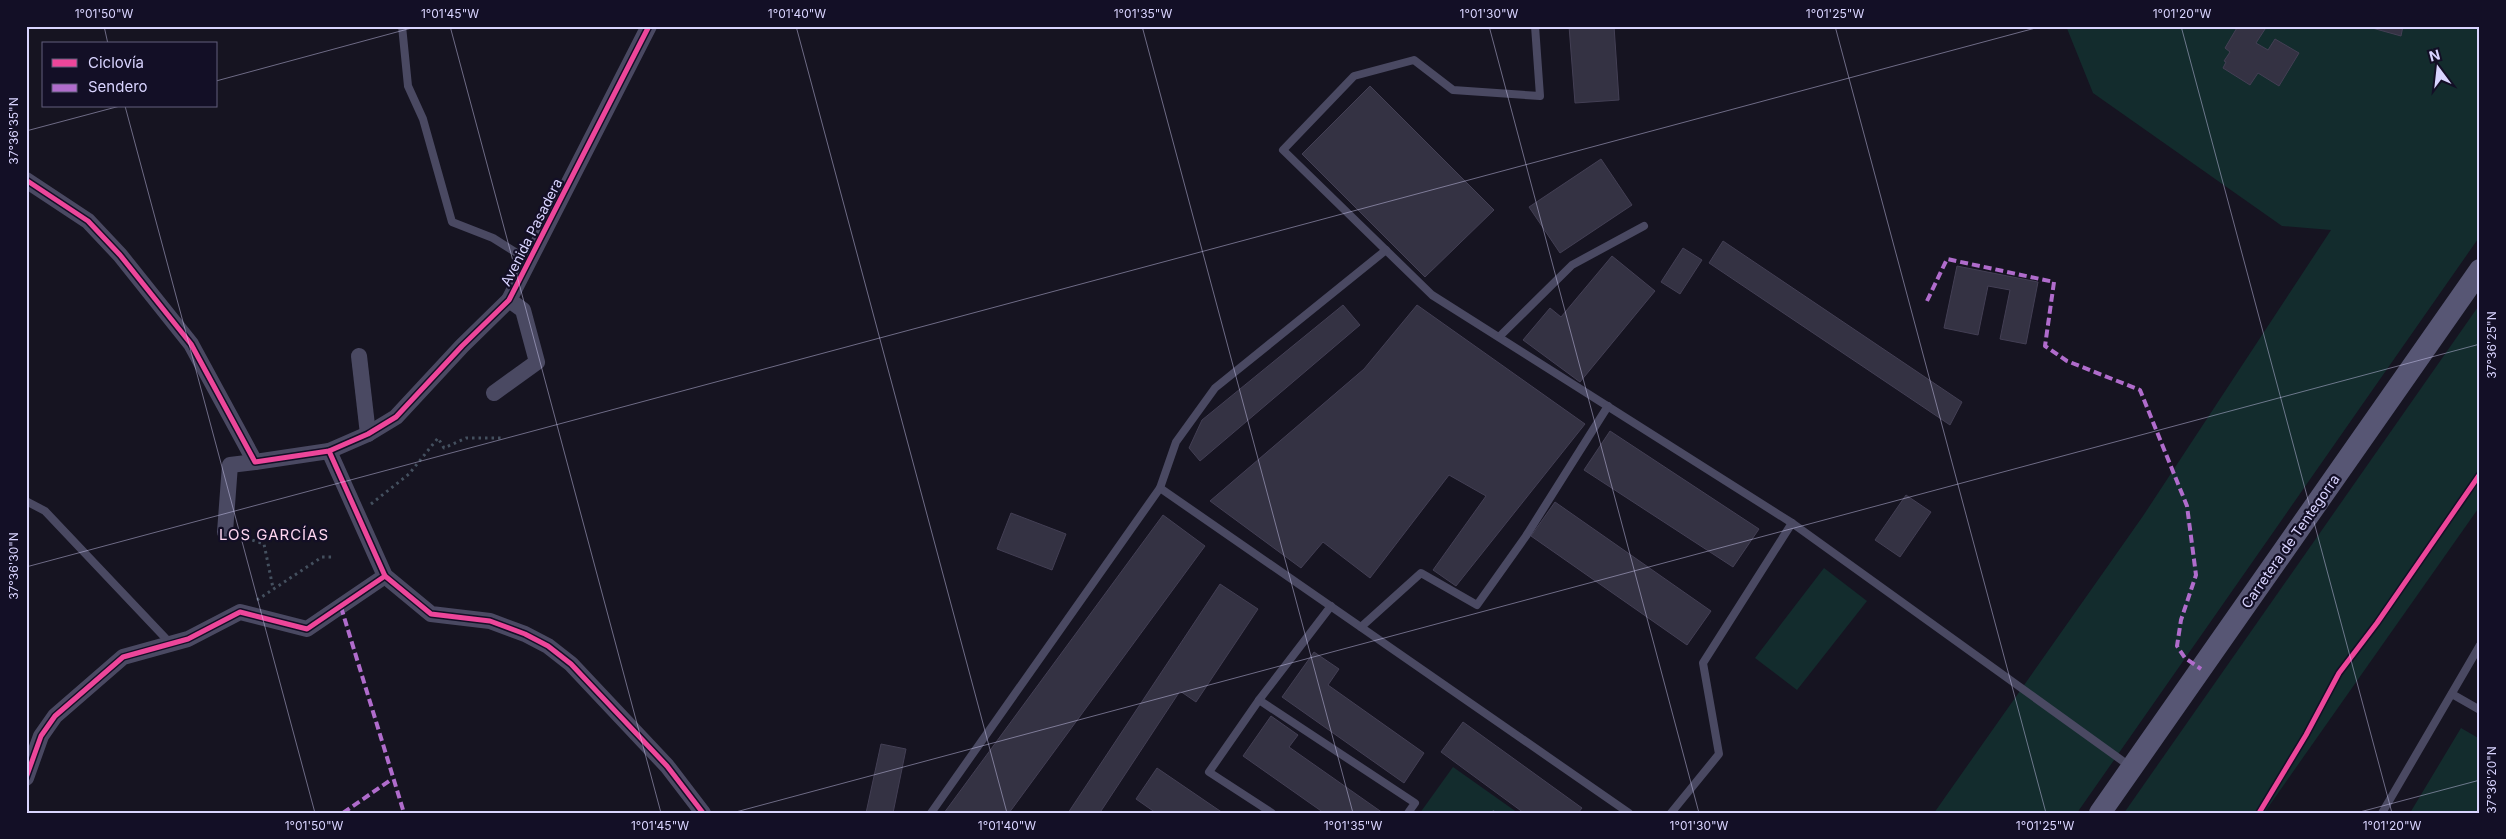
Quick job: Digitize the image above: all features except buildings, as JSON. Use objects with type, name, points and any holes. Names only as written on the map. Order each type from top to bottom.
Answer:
[{"type":"main road","name":"Carretera de Tentegorra","points":[[2100,813],[2480,270]]},
{"type":"street","name":"Avenida Pasadera","points":[[226,532],[230,465],[329,451],[368,434],[396,417],[462,346],[509,300],[649,26]]},
{"type":"street","points":[[26,180],[88,221],[120,255],[191,344],[255,462]]},
{"type":"street","points":[[494,393],[537,362],[522,310],[509,300]]},
{"type":"street","points":[[359,356],[368,434]]},
{"type":"street","points":[[329,451],[385,576],[431,614],[470,617],[490,621],[525,634],[548,646],[571,664],[661,759],[703,813]]},
{"type":"street","points":[[26,778],[41,736],[55,716],[123,657],[188,639],[240,612],[307,629],[385,576]]},
{"type":"lane","points":[[402,26],[408,86],[423,119],[452,222],[493,238],[528,260]]},
{"type":"lane","points":[[1535,26],[1540,96],[1453,90],[1414,60],[1354,76],[1283,150],[1432,295],[1792,523],[2132,768]]},
{"type":"lane","points":[[1499,337],[1572,265],[1644,226]]},
{"type":"lane","points":[[931,813],[1160,488],[1176,442],[1215,388],[1386,250]]},
{"type":"lane","points":[[1361,628],[1421,573],[1477,605],[1526,536],[1608,406]]},
{"type":"lane","points":[[1160,488],[1629,813]]},
{"type":"lane","points":[[26,500],[45,511],[171,644]]},
{"type":"lane","points":[[1671,813],[1719,754],[1703,663],[1792,523]]},
{"type":"lane","points":[[1272,813],[1209,772],[1260,700],[1331,606]]},
{"type":"lane","points":[[2382,813],[2480,645]]},
{"type":"lane","points":[[2452,694],[2480,710]]},
{"type":"lane","points":[[1260,700],[1414,803],[1408,813]]},
{"type":"path","points":[[370,504],[409,474],[438,438],[444,448],[466,438],[501,438]]},
{"type":"path","points":[[226,532],[264,544],[273,588]]},
{"type":"path","points":[[240,612],[273,588],[322,557],[332,557]]},
{"type":"green space","points":[[2066,26],[2480,26],[2480,236],[2077,813],[1934,813],[2143,516],[2331,230],[2282,226],[2093,93]]},
{"type":"green space","points":[[2480,304],[2480,506],[2264,813],[2124,813]]},
{"type":"green space","points":[[1824,568],[1867,601],[1797,690],[1755,658]]},
{"type":"green space","points":[[2461,728],[2480,739],[2480,813],[2410,813]]},
{"type":"green space","points":[[1453,767],[1518,813],[1420,813]]},
{"type":"marked path","points":[[1927,301],[1947,259],[2054,282],[2045,346],[2067,361],[2140,390],[2187,506],[2196,575],[2181,620],[2177,646],[2185,658],[2201,669]]},
{"type":"marked path","points":[[341,607],[404,813]]},
{"type":"marked path","points":[[343,813],[392,779]]},
{"type":"cycle path","points":[[26,180],[88,221],[120,255],[191,344],[255,462],[329,451],[368,434],[396,417],[462,346],[509,300],[649,26]]},
{"type":"cycle path","points":[[329,451],[385,576],[431,614],[490,621],[525,634],[548,646],[571,664],[667,766],[703,813]]},
{"type":"cycle path","points":[[2259,813],[2306,735],[2339,673],[2377,623],[2480,474]]},
{"type":"cycle path","points":[[26,778],[41,736],[55,716],[123,657],[188,639],[240,612],[307,629],[385,576]]},
{"type":"district","name":"LOS GARCÍAS","points":[[274,534]]}]
